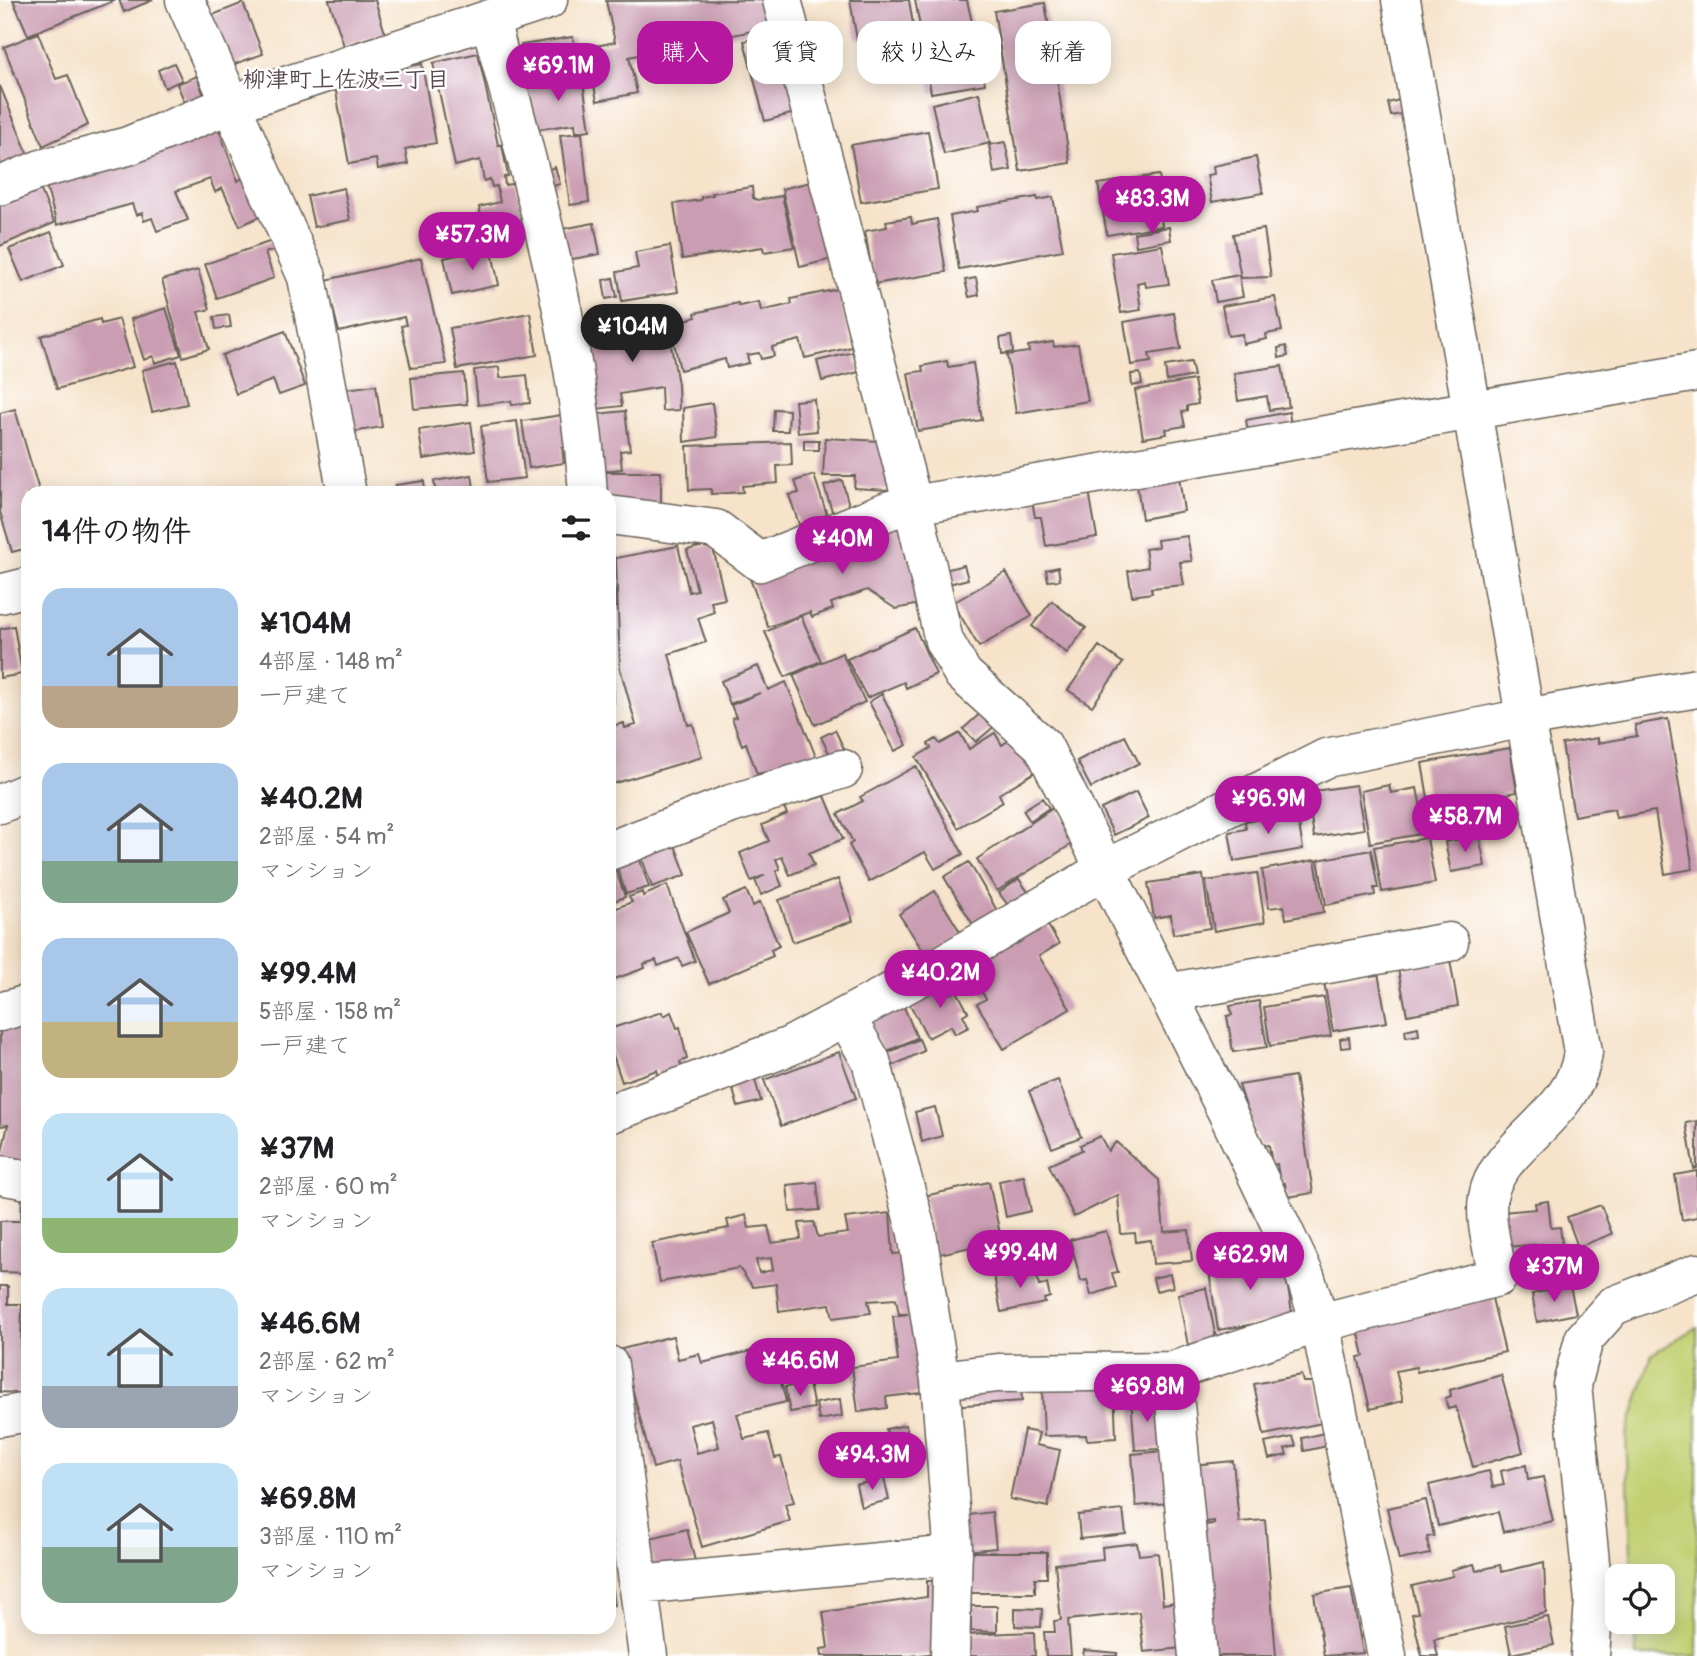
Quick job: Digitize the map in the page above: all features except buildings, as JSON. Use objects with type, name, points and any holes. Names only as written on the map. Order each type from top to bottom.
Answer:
[{"type":"street","points":[[186,0],[307,277],[346,486]]},
{"type":"street","points":[[0,186],[41,169],[128,146],[231,104],[548,0]]},
{"type":"street","points":[[782,0],[913,505],[944,641],[963,674],[1043,746],[1305,1276],[1321,1323],[1387,1656]]},
{"type":"street","points":[[940,1380],[998,1373],[1172,1371],[1321,1323],[1499,1277],[1488,1220],[1488,1197],[1496,1175],[1567,1095],[1581,1071],[1583,1052],[1401,0]]},
{"type":"street","points":[[490,19],[546,234],[584,444],[587,486]]},
{"type":"street","points":[[616,516],[716,529],[760,562],[890,510],[913,505],[1697,372]]},
{"type":"street","points":[[0,594],[21,589]]},
{"type":"street","points":[[616,1111],[790,1046],[1104,870],[1326,758],[1525,718],[1697,688]]},
{"type":"street","points":[[616,848],[731,804],[843,769]]},
{"type":"street","points":[[0,804],[21,795]]},
{"type":"street","points":[[1167,993],[1449,942]]},
{"type":"street","points":[[0,1012],[21,1006]]},
{"type":"street","points":[[846,1017],[871,1061],[917,1233],[940,1380],[953,1555],[950,1656]]},
{"type":"street","points":[[0,1175],[21,1179]]},
{"type":"street","points":[[1590,1656],[1594,1601],[1572,1385],[1584,1339],[1613,1306],[1697,1273]]},
{"type":"street","points":[[1172,1371],[1198,1656]]},
{"type":"street","points":[[0,1417],[21,1413]]},
{"type":"street","points":[[616,1437],[648,1656]]},
{"type":"street","points":[[638,1585],[953,1555]]},
{"type":"green space","points":[[1697,1327],[1697,1656],[1636,1656],[1635,1634],[1675,1634],[1675,1564],[1631,1564],[1626,1436],[1652,1354]]},
{"type":"district","name":"柳津町上佐波三丁目","points":[[346,79]]}]
